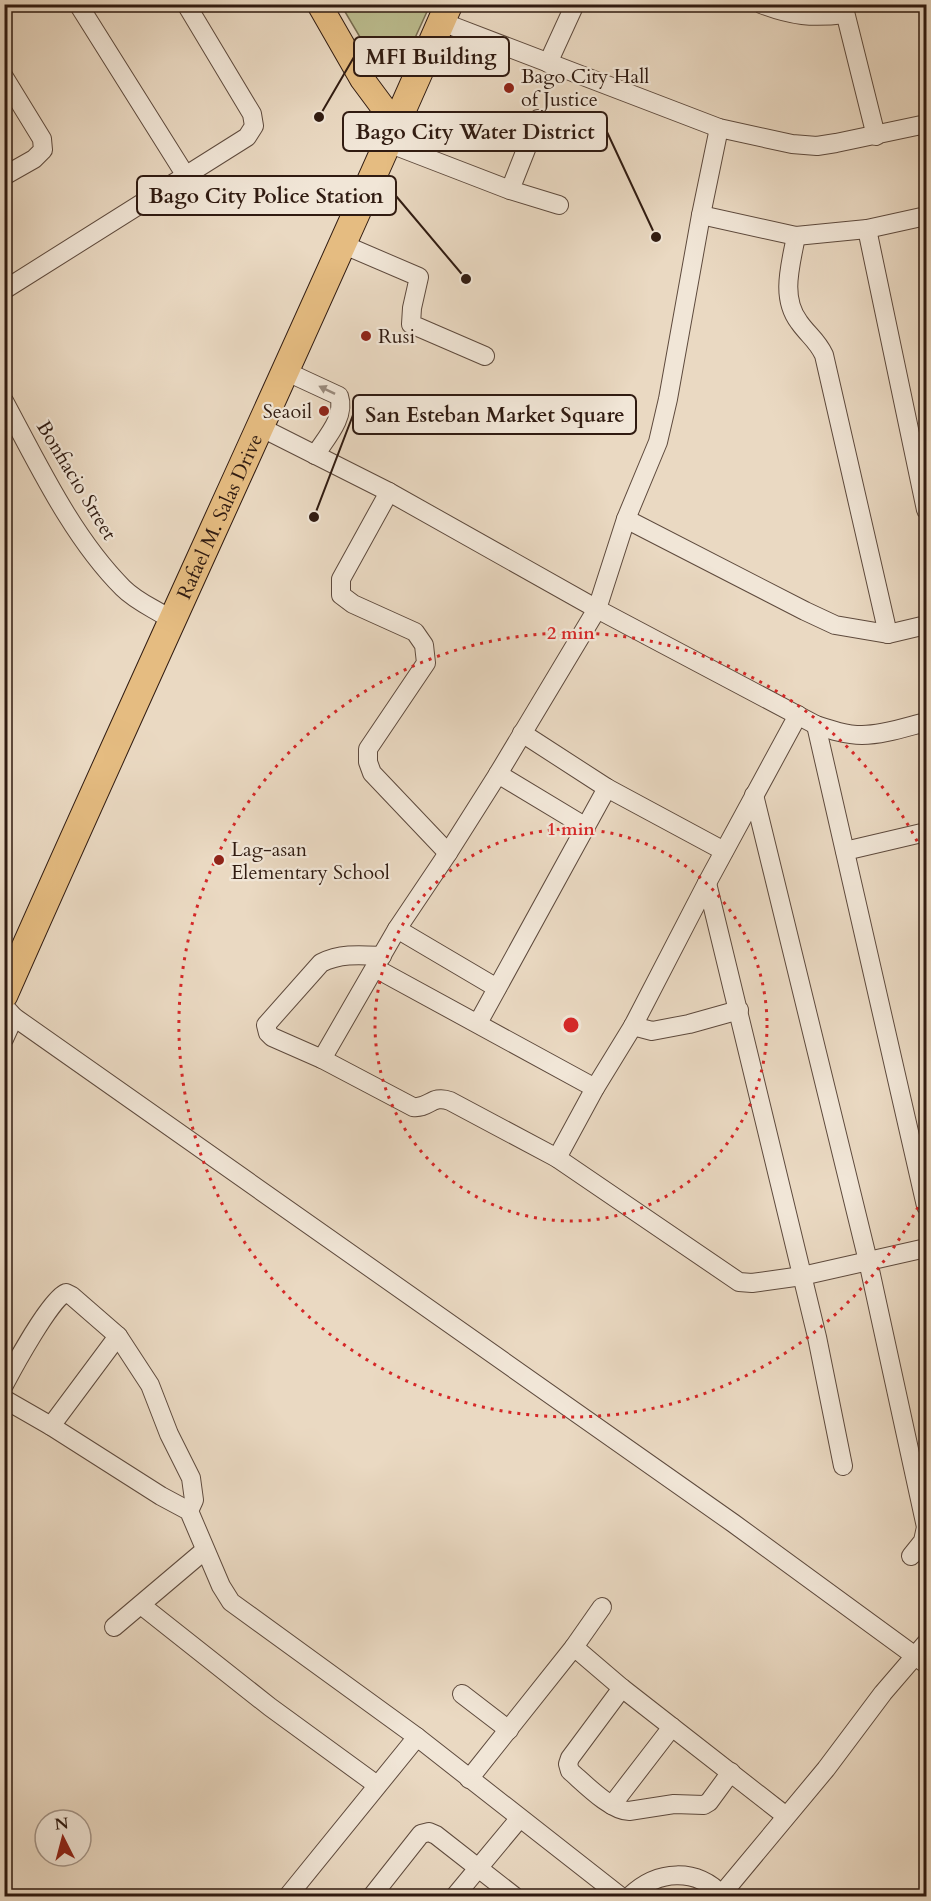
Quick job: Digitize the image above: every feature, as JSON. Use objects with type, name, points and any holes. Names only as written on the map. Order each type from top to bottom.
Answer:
[{"type":"highway","name":"Rafael M. Salas Drive","points":[[8,1006],[85,813],[169,618],[260,427],[446,13]]},
{"type":"main road","points":[[319,4],[363,79],[388,114],[391,136]]},
{"type":"street","points":[[78,4],[186,176]]},
{"type":"street","points":[[4,290],[247,137],[254,126],[252,114],[186,4]]},
{"type":"street","points":[[548,63],[574,4]]},
{"type":"street","points":[[760,4],[800,16],[819,17],[844,9],[876,136]]},
{"type":"street","points":[[446,13],[548,63],[719,128],[792,144],[817,146],[876,136],[927,123]]},
{"type":"street","points":[[4,77],[42,139],[43,150],[34,159],[4,176]]},
{"type":"street","points":[[510,190],[538,118]]},
{"type":"street","points":[[322,1059],[397,929],[498,774],[597,609],[626,519],[658,442],[719,128]]},
{"type":"street","points":[[391,136],[510,190],[559,205]]},
{"type":"street","points":[[701,215],[796,236],[867,229],[927,216]]},
{"type":"street","points":[[867,229],[927,510]]},
{"type":"street","points":[[796,236],[788,298],[798,322],[818,343],[824,355],[888,634]]},
{"type":"street","points":[[342,244],[419,277],[411,324],[485,356]]},
{"type":"street","points":[[285,371],[339,396],[341,403],[338,419],[315,455]]},
{"type":"street","name":"Bonfiacio Street","points":[[4,400],[83,542],[123,588],[146,606],[169,618]]},
{"type":"street","points":[[260,427],[389,492],[597,609],[816,725],[842,733],[862,735],[927,722]]},
{"type":"street","points":[[389,492],[341,579],[341,595],[353,604],[415,632],[424,645],[426,663],[368,749],[368,762],[372,773],[448,853]]},
{"type":"street","points":[[626,519],[835,625],[888,634],[927,625]]},
{"type":"street","points":[[557,1158],[595,1088],[633,1026],[798,715]]},
{"type":"street","points":[[816,725],[927,1206]]},
{"type":"street","points":[[522,733],[607,788],[724,851]]},
{"type":"street","points":[[498,774],[586,826]]},
{"type":"street","points":[[478,1023],[607,788]]},
{"type":"street","points":[[754,795],[868,1261],[926,1527],[923,1541],[910,1556]]},
{"type":"street","points":[[845,850],[926,836]]},
{"type":"street","points":[[707,883],[817,1337],[843,1466]]},
{"type":"street","points":[[397,929],[497,988]]},
{"type":"street","points":[[595,1088],[478,1023],[379,962],[353,955],[332,957],[321,963],[266,1025],[267,1033],[272,1037],[322,1059],[413,1107],[418,1108],[442,1098],[557,1158],[739,1282],[752,1283],[802,1276],[927,1248]]},
{"type":"street","points":[[4,1039],[8,1006],[733,1522],[923,1654],[883,1693],[826,1769],[723,1895],[705,1881],[683,1875],[661,1876],[641,1885],[630,1896]]},
{"type":"street","points":[[633,1026],[652,1031],[689,1024],[739,1010]]},
{"type":"street","points":[[4,1385],[23,1350],[61,1295],[66,1293],[72,1296],[118,1336],[150,1385],[191,1478],[194,1500],[189,1511]]},
{"type":"street","points":[[51,1426],[118,1336]]},
{"type":"street","points":[[4,1399],[189,1511],[221,1586],[231,1602],[417,1737],[620,1896]]},
{"type":"street","points":[[114,1626],[205,1550]]},
{"type":"street","points":[[141,1605],[270,1707],[376,1785]]},
{"type":"street","points":[[469,1779],[574,1647],[602,1607]]},
{"type":"street","points":[[574,1647],[622,1688],[786,1816]]},
{"type":"street","points":[[622,1688],[570,1758],[568,1764],[570,1771],[612,1805],[623,1811],[629,1811],[674,1804],[704,1804],[709,1802],[731,1772]]},
{"type":"street","points":[[462,1694],[509,1730]]},
{"type":"street","points":[[612,1805],[672,1727]]},
{"type":"street","points":[[288,1896],[417,1737]]},
{"type":"street","points":[[455,1896],[519,1819]]},
{"type":"street","points":[[372,1896],[420,1834],[429,1832],[436,1834],[514,1896]]},
{"type":"green space","points":[[341,5],[430,5],[398,72],[388,74],[377,66]]},
{"type":"place","name":"Bago City Hall of Justice","points":[[509,88]]},
{"type":"place","name":"MFI Building","points":[[319,117]]},
{"type":"place","name":"Bago City Water District","points":[[656,237]]},
{"type":"place","name":"Bago City Police Station","points":[[466,279]]},
{"type":"place","name":"Rusi","points":[[366,336]]},
{"type":"place","name":"Seaoil","points":[[324,411]]},
{"type":"place","name":"San Esteban Market Square","points":[[314,517]]},
{"type":"place","name":"Lag-asan Elementary School","points":[[219,860]]}]
